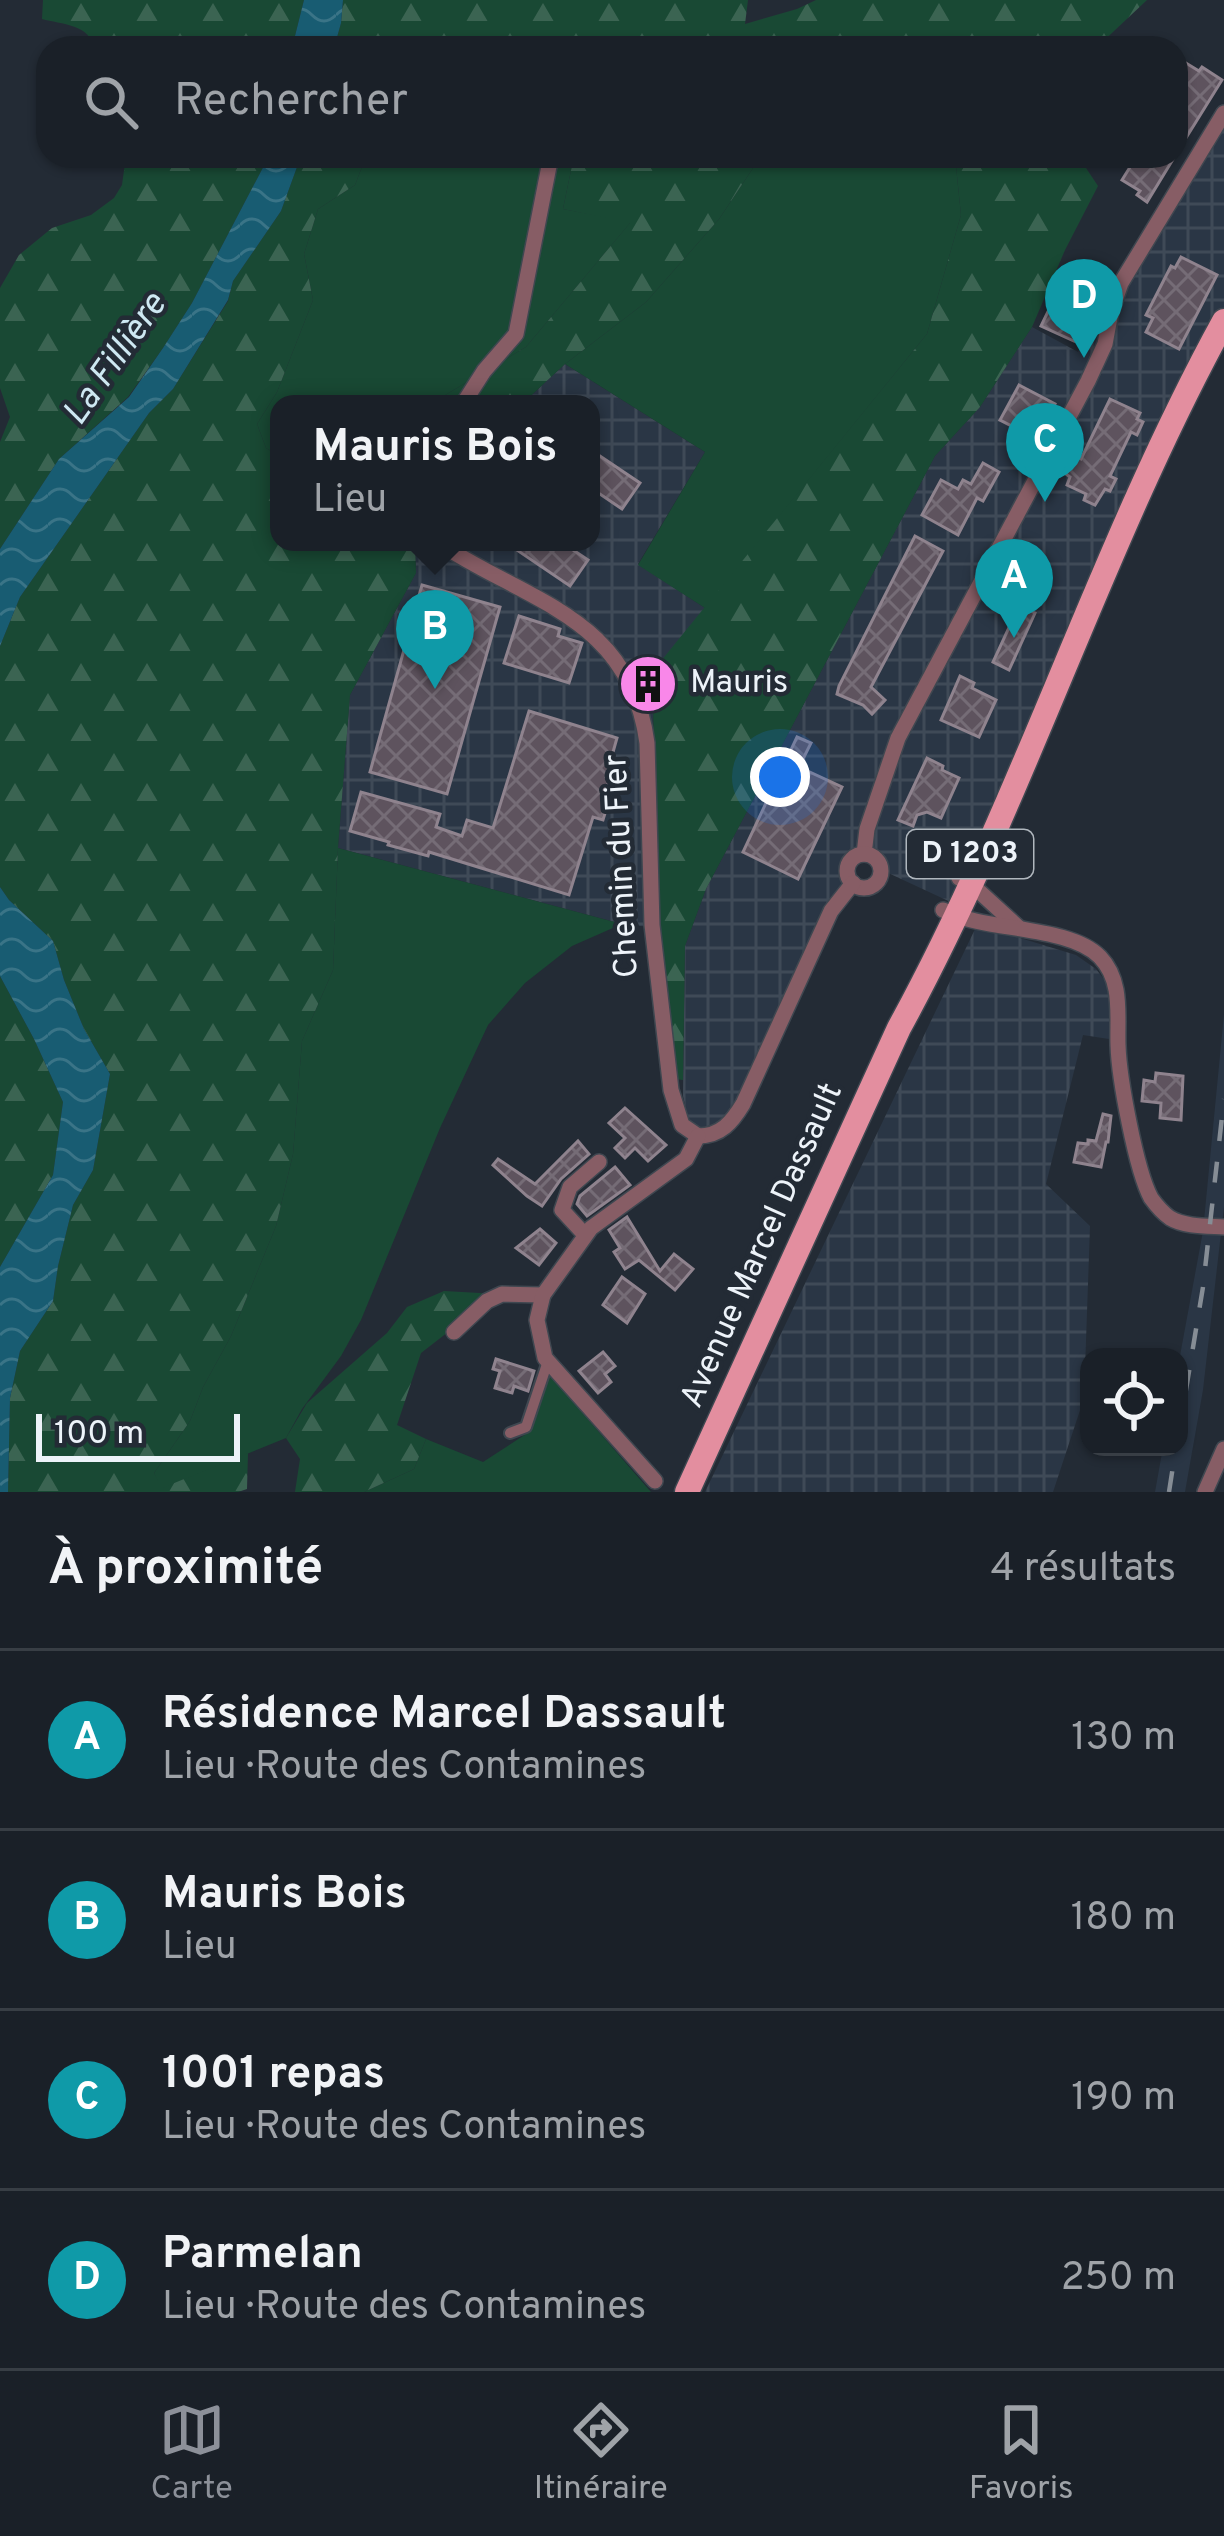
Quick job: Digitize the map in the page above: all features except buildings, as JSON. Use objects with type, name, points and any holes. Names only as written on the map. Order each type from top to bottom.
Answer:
[{"type":"main road","name":"Avenue Marcel Dassault","points":[[687,1492],[965,881],[1035,742],[1055,686],[1183,400],[1224,321]]},
{"type":"street","points":[[864,854],[867,829],[898,738],[1088,381],[1105,344],[1121,283],[1224,113]]},
{"type":"street","points":[[469,395],[516,334],[549,168]]},
{"type":"street","name":"Chemin du Fier","points":[[453,551],[580,623],[607,650],[634,692],[647,743],[652,925],[671,1090],[682,1125],[698,1136]]},
{"type":"street","points":[[864,854],[878,861],[880,876],[870,887],[862,888],[848,874],[853,859],[864,854]]},
{"type":"street","points":[[965,881],[1020,928]]},
{"type":"street","points":[[656,1481],[548,1361],[537,1320],[543,1294],[604,1216],[686,1159],[698,1136],[724,1129],[743,1104],[831,911],[853,884]]},
{"type":"street","points":[[950,914],[1087,948],[1107,966],[1118,994],[1121,1076],[1151,1198],[1180,1222],[1224,1227]]},
{"type":"street","points":[[585,1235],[562,1210],[570,1187],[599,1162]]},
{"type":"street","points":[[454,1332],[487,1301],[502,1294],[543,1294]]},
{"type":"street","points":[[510,1433],[526,1427],[548,1361]]},
{"type":"street","points":[[1205,1492],[1224,1449]]},
{"type":"shaded area","points":[[1224,118],[1224,325],[957,905],[856,858],[743,1101],[715,1124],[700,1128],[689,1121],[683,1096],[685,946],[706,889],[935,456],[980,407],[1032,327],[1078,352]]},
{"type":"shaded area","points":[[565,364],[705,452],[638,564],[705,608],[652,673],[659,928],[622,924],[338,848],[350,695],[416,573],[415,551],[600,551],[600,395],[532,395]]},
{"type":"shaded area","points":[[977,925],[1076,955],[1096,969],[1106,982],[1109,1039],[1083,1035],[1046,1184],[1090,1226],[1080,1410],[1053,1492],[705,1492]]},
{"type":"shaded area","points":[[1224,1014],[1224,1207],[1203,1390],[1185,1492],[1155,1492],[1161,1456],[1188,1456],[1188,1348],[1181,1348],[1203,1231]]},
{"type":"green space","points":[[43,0],[304,0],[295,36],[88,36],[42,19]]},
{"type":"green space","points":[[343,0],[748,0],[745,24],[816,0],[1147,0],[1109,36],[337,36]]},
{"type":"green space","points":[[124,168],[263,168],[163,348],[128,397],[59,459],[0,549],[0,442],[10,417],[0,388],[0,288],[19,255],[52,228],[91,215],[114,198]]},
{"type":"green space","points":[[297,168],[361,168],[355,185],[318,209],[304,254],[313,300],[277,392],[270,395],[257,424],[270,450],[270,551],[415,551],[416,573],[350,695],[333,970],[302,1041],[293,1154],[276,1226],[190,1421],[154,1473],[162,1488],[248,1453],[247,1489],[8,1492],[10,1398],[20,1351],[53,1301],[73,1205],[93,1170],[110,1074],[84,1029],[53,941],[0,887],[0,646],[20,597],[149,413],[173,389],[228,301],[233,281],[281,211]]},
{"type":"green space","points":[[361,168],[572,168],[563,209],[631,222],[526,347],[445,395],[275,395],[313,300],[304,254],[318,209],[355,185]]},
{"type":"green space","points":[[572,168],[753,168],[719,219],[646,302],[532,395],[445,395],[526,347],[630,223],[563,209]]},
{"type":"green space","points":[[753,168],[956,168],[961,215],[927,334],[705,608],[638,565],[705,452],[565,364],[646,302],[719,219]]},
{"type":"green space","points":[[956,168],[1086,168],[1098,186],[1032,327],[980,407],[935,456],[706,889],[685,946],[683,1080],[669,1078],[659,928],[652,672],[927,334],[961,215]]},
{"type":"green space","points":[[270,403],[270,450],[266,448],[257,424]]},
{"type":"green space","points":[[338,848],[622,924],[572,946],[525,983],[488,1025],[361,1320],[286,1438],[161,1489],[154,1473],[190,1421],[276,1226],[293,1154],[302,1041],[333,970]]},
{"type":"green space","points":[[0,976],[63,1102],[53,1175],[0,1267]]},
{"type":"green space","points":[[444,1291],[497,1294],[421,1353],[397,1425],[426,1439],[414,1469],[364,1492],[295,1492],[300,1459],[286,1438],[307,1403],[387,1333],[407,1307]]},
{"type":"green space","points":[[547,1372],[651,1492],[364,1492],[414,1469],[426,1439],[483,1462],[526,1434]]},
{"type":"water","points":[[304,0],[343,0],[337,36],[295,36]]},
{"type":"water","points":[[263,168],[297,168],[281,211],[233,281],[228,300],[173,389],[149,413],[20,597],[0,646],[0,549],[59,459],[129,397],[192,303]]},
{"type":"water","points":[[0,887],[53,941],[84,1029],[110,1074],[93,1170],[73,1205],[53,1301],[20,1351],[10,1398],[8,1492],[0,1492],[0,1267],[53,1175],[63,1102],[0,976]]},
{"type":"railway","points":[[1188,1378],[1224,1099]]},
{"type":"railway","points":[[1169,1492],[1175,1456]]},
{"type":"place","name":"Parmelan","points":[[1084,358]]},
{"type":"place","name":"1001 repas","points":[[1045,502]]},
{"type":"place","name":"Résidence Marcel Dassault","points":[[1014,638]]},
{"type":"place","name":"Mauris","points":[[648,684]]},
{"type":"place","name":"Mauris Bois","points":[[435,689]]},
{"type":"water label","name":"La Fillière","points":[[116,360]]}]
